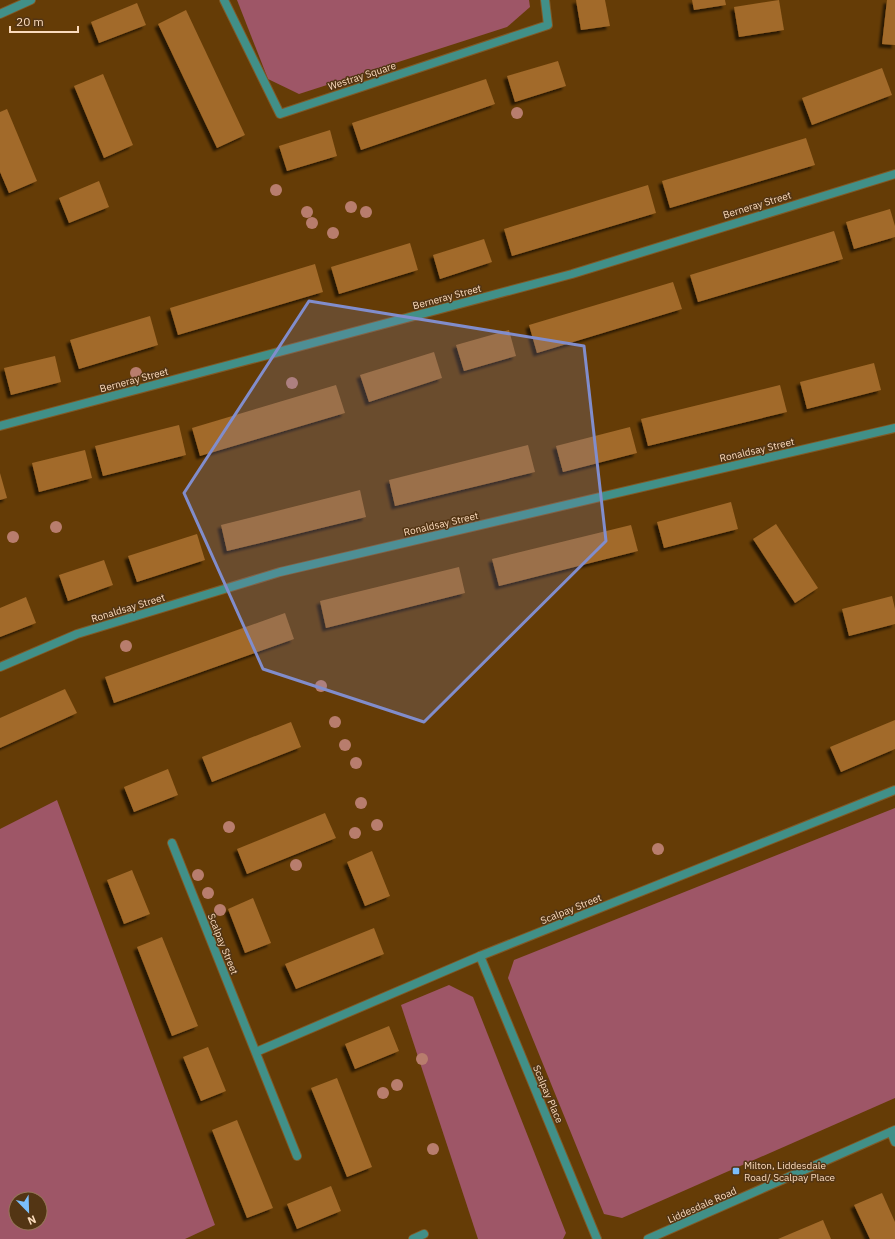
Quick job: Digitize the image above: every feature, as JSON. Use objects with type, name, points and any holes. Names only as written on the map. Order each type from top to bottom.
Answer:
[{"type":"street","points":[[0,14],[31,0]]},
{"type":"street","name":"Westray Square","points":[[224,0],[280,114],[548,25],[545,0]]},
{"type":"street","name":"Berneray Street","points":[[0,426],[572,274],[895,174]]},
{"type":"street","name":"Ronaldsay Street","points":[[0,667],[77,634],[280,572],[895,428]]},
{"type":"street","name":"Scalpay Street","points":[[256,1052],[480,956],[895,790]]},
{"type":"street","name":"Scalpay Street","points":[[172,843],[297,1156]]},
{"type":"street","name":"Scalpay Place","points":[[480,956],[598,1239]]},
{"type":"street","points":[[893,1131],[895,1142]]},
{"type":"street","name":"Liddesdale Road","points":[[648,1239],[893,1131]]},
{"type":"street","points":[[414,1239],[424,1234]]},
{"type":"highlighted area","points":[[309,301],[584,346],[606,541],[424,722],[263,669],[184,493]]},
{"type":"shaded area","points":[[237,0],[529,0],[530,7],[507,27],[299,94],[268,79]]},
{"type":"shaded area","points":[[57,800],[215,1225],[185,1239],[0,1239],[0,829]]},
{"type":"shaded area","points":[[895,808],[895,1098],[622,1218],[604,1214],[508,978],[514,960]]},
{"type":"shaded area","points":[[449,985],[473,997],[566,1233],[563,1239],[478,1239],[401,1005]]},
{"type":"building","points":[[576,0],[605,0],[610,26],[581,30]]},
{"type":"building","points":[[692,0],[725,0],[726,5],[694,10]]},
{"type":"building","points":[[779,0],[784,30],[739,37],[734,7]]},
{"type":"building","points":[[887,0],[895,0],[895,45],[882,44]]},
{"type":"building","points":[[137,3],[146,25],[99,43],[91,22]]},
{"type":"building","points":[[186,10],[245,135],[217,148],[158,24]]},
{"type":"building","points":[[558,61],[566,86],[515,102],[507,76]]},
{"type":"building","points":[[882,68],[892,95],[812,125],[802,98]]},
{"type":"building","points":[[103,74],[133,145],[104,158],[74,86]]},
{"type":"building","points":[[486,79],[495,104],[361,150],[352,123]]},
{"type":"building","points":[[7,109],[37,181],[9,193],[0,172],[0,112]]},
{"type":"building","points":[[330,130],[337,156],[287,171],[279,146]]},
{"type":"building","points":[[806,138],[815,165],[670,208],[662,181]]},
{"type":"building","points":[[99,181],[109,207],[69,223],[59,198]]},
{"type":"building","points":[[648,185],[656,213],[512,256],[504,229]]},
{"type":"building","points":[[890,209],[895,226],[895,237],[854,249],[846,222]]},
{"type":"building","points":[[834,231],[843,259],[698,302],[690,275]]},
{"type":"building","points":[[484,239],[492,262],[440,279],[433,255]]},
{"type":"building","points":[[410,243],[418,270],[339,294],[331,267]]},
{"type":"building","points":[[315,264],[323,292],[178,335],[170,308]]},
{"type":"building","points":[[673,282],[682,309],[537,353],[529,325]]},
{"type":"building","points":[[150,316],[158,345],[79,369],[70,340]]},
{"type":"building","points":[[509,330],[516,356],[464,371],[456,345]]},
{"type":"building","points":[[434,352],[442,378],[369,402],[360,375]]},
{"type":"building","points":[[55,356],[61,382],[11,395],[4,368]]},
{"type":"building","points":[[874,363],[881,390],[807,409],[800,382]]},
{"type":"building","points":[[336,385],[345,413],[200,456],[192,428]]},
{"type":"building","points":[[780,385],[787,412],[648,446],[641,419]]},
{"type":"building","points":[[179,425],[186,455],[103,476],[95,446]]},
{"type":"building","points":[[630,427],[637,453],[563,472],[556,446]]},
{"type":"building","points":[[528,445],[535,472],[395,506],[389,480]]},
{"type":"building","points":[[85,450],[92,478],[39,492],[32,463]]},
{"type":"building","points":[[0,473],[7,498],[0,500]]},
{"type":"building","points":[[360,490],[366,517],[227,551],[221,525]]},
{"type":"building","points":[[731,502],[738,529],[664,548],[657,522]]},
{"type":"building","points":[[776,524],[818,588],[795,603],[753,539]]},
{"type":"building","points":[[631,525],[638,551],[499,586],[492,559]]},
{"type":"building","points":[[197,534],[205,560],[137,582],[128,556]]},
{"type":"building","points":[[104,560],[113,585],[68,601],[59,575]]},
{"type":"building","points":[[459,567],[465,593],[326,628],[320,601]]},
{"type":"building","points":[[892,596],[895,609],[895,624],[849,636],[842,609]]},
{"type":"building","points":[[26,597],[36,623],[0,637],[0,608]]},
{"type":"building","points":[[285,613],[294,639],[114,703],[105,677]]},
{"type":"building","points":[[65,689],[77,713],[0,748],[0,718]]},
{"type":"building","points":[[895,720],[895,749],[841,772],[830,747]]},
{"type":"building","points":[[291,722],[301,747],[212,782],[202,757]]},
{"type":"building","points":[[168,769],[178,795],[134,812],[124,787]]},
{"type":"building","points":[[325,813],[336,838],[247,874],[237,849]]},
{"type":"building","points":[[372,851],[390,896],[365,906],[347,862]]},
{"type":"building","points":[[132,870],[150,914],[124,924],[107,880]]},
{"type":"building","points":[[253,898],[271,943],[245,953],[228,909]]},
{"type":"building","points":[[374,928],[384,954],[296,989],[285,964]]},
{"type":"building","points":[[162,937],[198,1026],[172,1036],[137,947]]},
{"type":"building","points":[[389,1026],[399,1051],[355,1069],[345,1044]]},
{"type":"building","points":[[208,1047],[226,1091],[201,1101],[183,1057]]},
{"type":"building","points":[[337,1078],[372,1167],[347,1177],[311,1088]]},
{"type":"building","points":[[237,1120],[273,1208],[247,1218],[212,1130]]},
{"type":"building","points":[[331,1186],[341,1211],[297,1229],[287,1204]]},
{"type":"building","points":[[882,1193],[895,1222],[895,1239],[870,1239],[854,1205]]},
{"type":"building","points":[[823,1220],[831,1239],[778,1239]]},
{"type":"place","name":"Milton, Liddesdale Road/ Scalpay Place","points":[[736,1171]]}]
